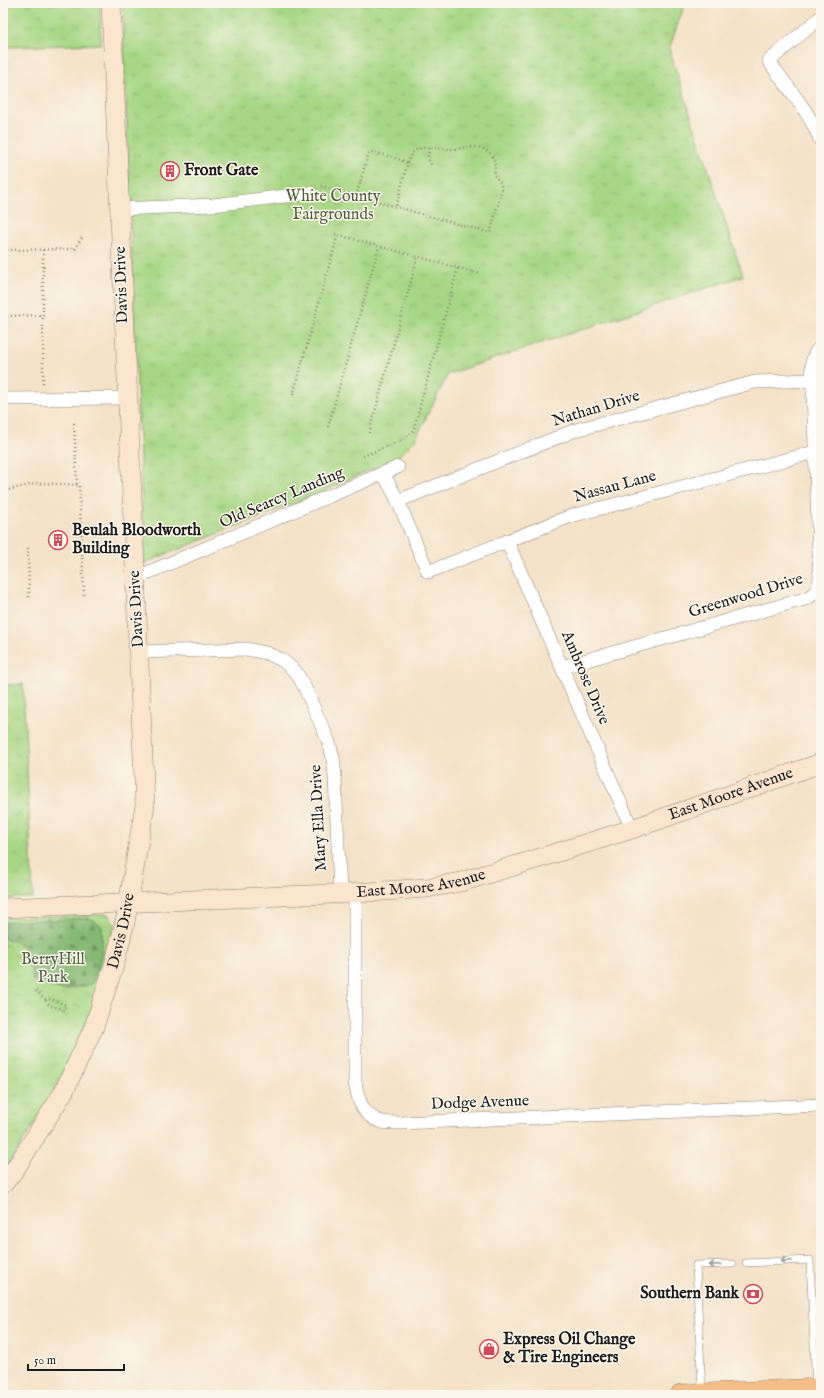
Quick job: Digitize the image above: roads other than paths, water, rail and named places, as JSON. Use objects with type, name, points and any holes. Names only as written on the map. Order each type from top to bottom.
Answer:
[{"type":"main road","points":[[681,1395],[818,1389]]},
{"type":"street","name":"Davis Drive","points":[[3,1184],[16,1169],[63,1093],[94,1026],[115,962],[125,922],[145,805],[111,3]]},
{"type":"street","points":[[821,17],[769,62],[804,106],[821,141]]},
{"type":"street","points":[[119,209],[213,205],[314,189]]},
{"type":"street","name":"Greenwood Drive","points":[[562,667],[808,598],[817,590],[820,579],[812,364],[814,356],[819,348],[821,348]]},
{"type":"street","name":"Nathan Drive","points":[[398,501],[576,430],[755,382],[812,380]]},
{"type":"street","points":[[3,399],[127,398]]},
{"type":"street","name":"Nassau Lane","points":[[398,501],[428,572],[571,516],[815,452]]},
{"type":"street","name":"Old Searcy Landing","points":[[135,578],[398,467]]},
{"type":"street","points":[[383,473],[398,501]]},
{"type":"street","name":"Ambrose Drive","points":[[507,541],[632,828]]},
{"type":"street","name":"Mary Ella Drive","points":[[139,652],[246,649],[266,652],[282,660],[296,672],[304,686],[328,740],[333,757],[347,893]]},
{"type":"street","name":"East Moore Avenue","points":[[3,908],[347,893],[427,888],[461,882],[500,871],[632,828],[821,763]]},
{"type":"street","name":"Dodge Avenue","points":[[347,893],[355,1082],[358,1100],[366,1114],[381,1122],[401,1123],[821,1105]]},
{"type":"lane","points":[[746,1263],[810,1260],[818,1389]]},
{"type":"lane","points":[[702,1394],[696,1265],[733,1264]]},
{"type":"place","name":"Front Gate","points":[[170,171]]},
{"type":"place","name":"Beulah Bloodworth Building","points":[[58,540]]},
{"type":"place","name":"Southern Bank","points":[[753,1294]]},
{"type":"place","name":"Express Oil Change & Tire Engineers","points":[[489,1349]]},
{"type":"park label","name":"White County Fairgrounds","points":[[333,206]]},
{"type":"park label","name":"BerryHill Park","points":[[53,969]]}]
